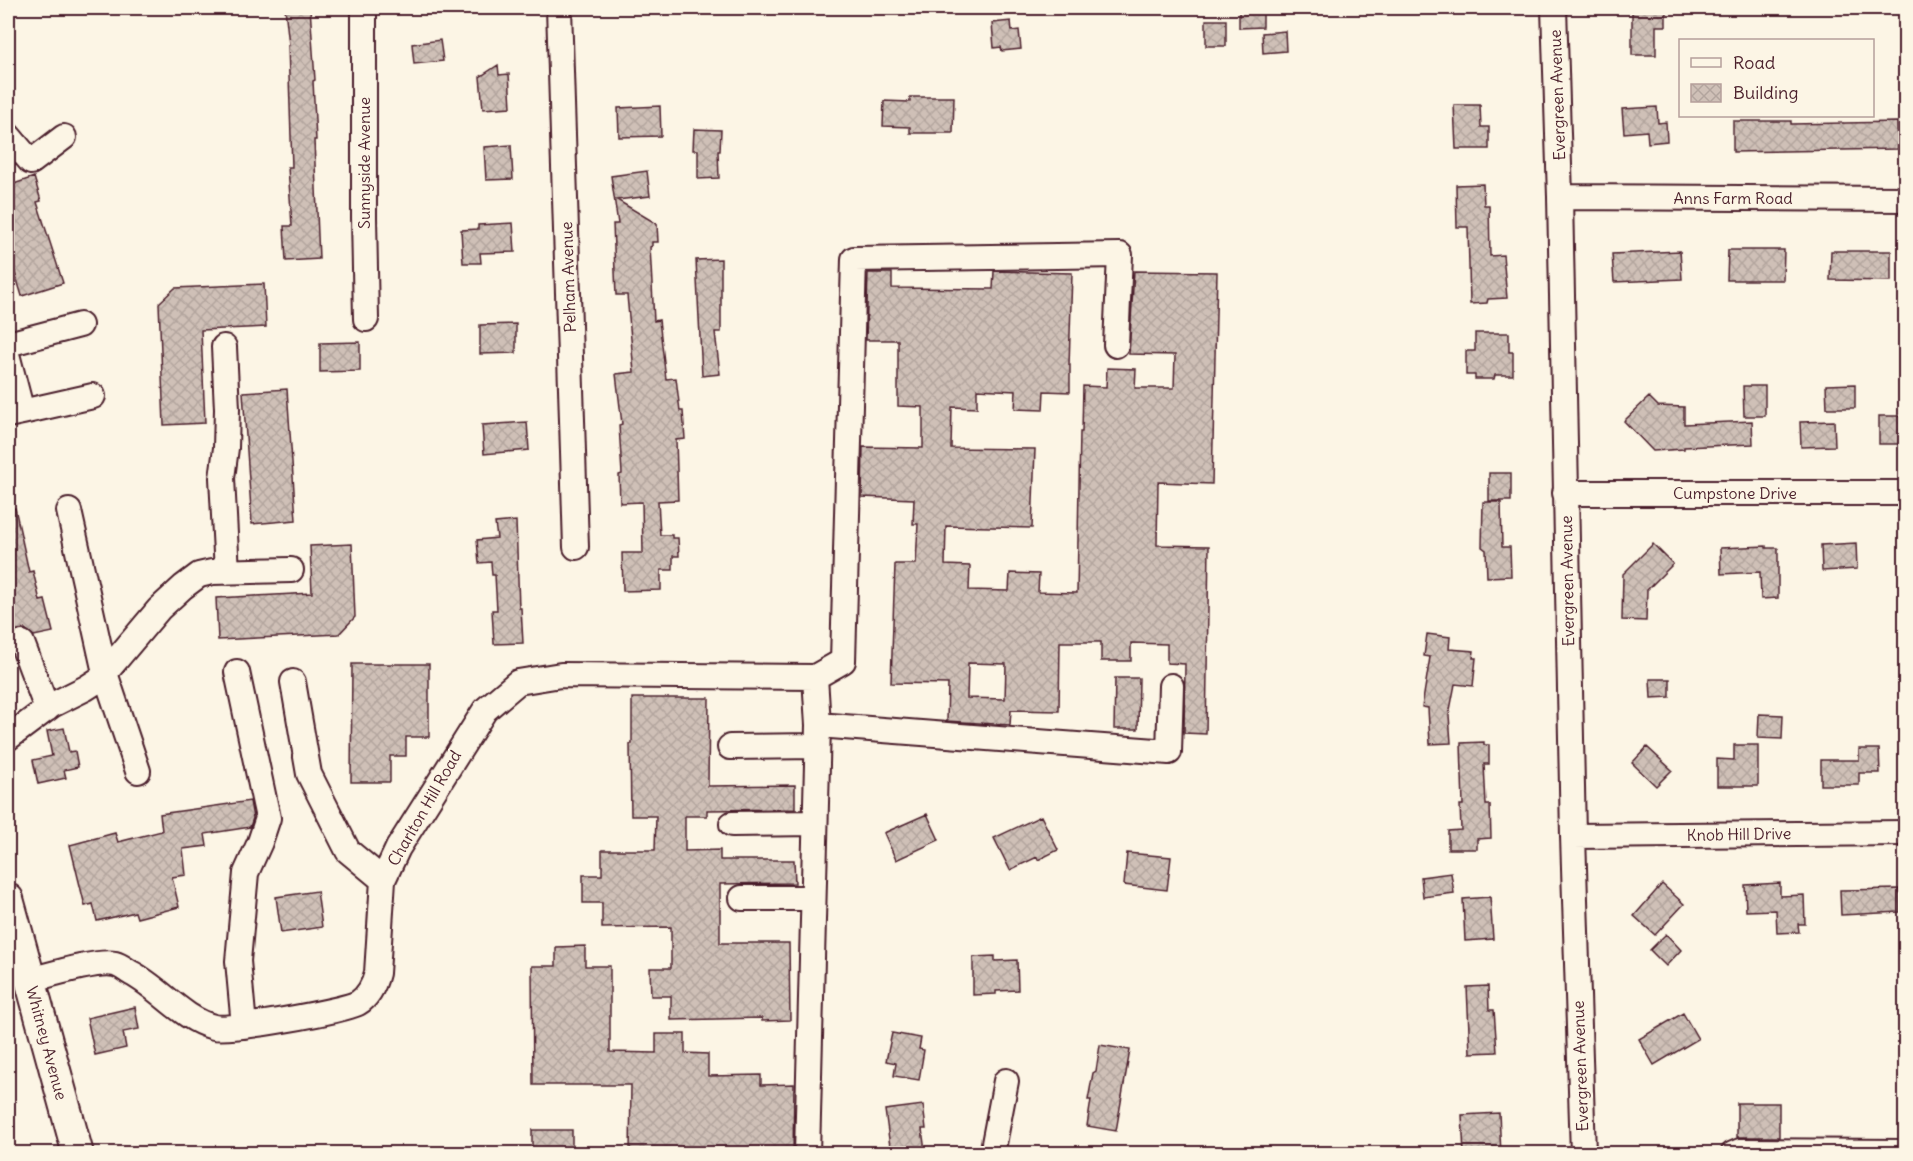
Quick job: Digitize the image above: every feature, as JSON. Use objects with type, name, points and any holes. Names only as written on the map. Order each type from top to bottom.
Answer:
[{"type":"main road","name":"Whitney Avenue","points":[[8,899],[78,1154]]},
{"type":"street","name":"Sunnyside Avenue","points":[[364,8],[366,319]]},
{"type":"street","name":"Pelham Avenue","points":[[559,8],[576,547]]},
{"type":"street","name":"Evergreen Avenue","points":[[1554,8],[1573,836],[1583,1154]]},
{"type":"street","points":[[8,135],[31,162],[64,137]]},
{"type":"street","name":"Anns Farm Road","points":[[1560,196],[1905,199]]},
{"type":"street","points":[[807,1154],[817,736],[815,677],[843,661],[854,259],[1120,255],[1116,345]]},
{"type":"street","points":[[8,344],[80,325]]},
{"type":"street","points":[[224,347],[227,409],[226,448],[222,478],[227,572]]},
{"type":"street","points":[[8,358],[15,413],[93,396]]},
{"type":"street","name":"Cumpstone Drive","points":[[1565,494],[1905,493]]},
{"type":"street","points":[[69,511],[105,673],[138,771]]},
{"type":"street","points":[[8,738],[63,698],[86,688],[105,673],[159,609],[199,575],[291,570]]},
{"type":"street","points":[[22,643],[47,709]]},
{"type":"street","points":[[237,672],[268,818],[246,873],[238,961],[244,1026]]},
{"type":"street","name":"Charlton Hill Road","points":[[30,980],[92,965],[114,964],[144,979],[191,1017],[216,1027],[244,1026],[357,1003],[367,996],[374,985],[377,973],[383,880],[399,848],[484,710],[518,682],[561,675],[815,677]]},
{"type":"street","points":[[293,682],[309,774],[348,851],[383,880]]},
{"type":"street","points":[[730,747],[817,736],[1169,752],[1171,686]]},
{"type":"street","points":[[732,824],[815,823]]},
{"type":"street","name":"Knob Hill Drive","points":[[1573,836],[1905,833]]},
{"type":"street","points":[[742,898],[813,898]]},
{"type":"street","points":[[992,1154],[1006,1082]]},
{"type":"street","points":[[1733,1154],[1740,1151],[1905,1152]]},
{"type":"building","points":[[285,8],[310,8],[315,80],[313,81],[316,140],[314,140],[319,259],[286,261],[284,226],[292,226],[288,167],[292,167],[289,45]]},
{"type":"building","points":[[1239,8],[1263,8],[1263,27],[1239,28]]},
{"type":"building","points":[[1632,8],[1666,8],[1666,26],[1656,26],[1656,55],[1632,55]]},
{"type":"building","points":[[1206,20],[1226,20],[1226,46],[1206,46]]},
{"type":"building","points":[[1011,21],[1012,31],[1019,30],[1021,49],[1002,51],[1001,47],[994,48],[992,23]]},
{"type":"building","points":[[1285,31],[1286,51],[1263,53],[1262,33]]},
{"type":"building","points":[[440,40],[443,61],[414,64],[412,44]]},
{"type":"building","points":[[498,65],[499,75],[509,74],[511,107],[483,109],[480,77]]},
{"type":"building","points":[[910,97],[954,97],[953,133],[910,133],[910,127],[883,126],[884,101],[910,102]]},
{"type":"building","points":[[1454,105],[1480,105],[1481,127],[1489,127],[1489,149],[1456,149]]},
{"type":"building","points":[[660,106],[661,136],[619,137],[618,108]]},
{"type":"building","points":[[1657,107],[1658,123],[1666,122],[1667,141],[1648,143],[1647,131],[1624,133],[1622,109]]},
{"type":"building","points":[[1733,121],[1791,121],[1791,124],[1897,122],[1898,149],[1733,152]]},
{"type":"building","points":[[694,129],[721,130],[720,151],[718,151],[719,178],[698,179],[698,150],[693,150]]},
{"type":"building","points":[[511,145],[513,179],[486,180],[484,147]]},
{"type":"building","points":[[647,171],[650,196],[617,200],[657,224],[658,242],[652,242],[650,247],[654,321],[659,320],[666,379],[676,378],[680,411],[683,411],[685,439],[676,440],[678,500],[658,501],[660,535],[672,535],[672,538],[678,538],[679,556],[673,556],[673,570],[661,570],[661,590],[623,591],[622,553],[643,553],[642,502],[620,503],[619,475],[622,474],[619,425],[622,424],[616,374],[634,372],[627,295],[616,295],[613,224],[618,224],[611,176]]},
{"type":"building","points":[[34,177],[41,201],[37,202],[63,283],[22,296],[8,250],[8,186]]},
{"type":"building","points":[[1483,184],[1484,205],[1489,205],[1490,256],[1503,255],[1507,298],[1488,299],[1487,303],[1470,304],[1468,227],[1457,227],[1456,185]]},
{"type":"building","points":[[513,223],[515,252],[480,253],[481,263],[463,263],[461,230],[478,229],[478,225]]},
{"type":"building","points":[[1728,250],[1784,250],[1783,280],[1727,280]]},
{"type":"building","points":[[1680,251],[1682,279],[1614,282],[1612,254]]},
{"type":"building","points":[[1831,251],[1891,251],[1891,281],[1830,280]]},
{"type":"building","points":[[721,259],[721,332],[715,332],[720,374],[702,376],[696,260]]},
{"type":"building","points":[[994,271],[1072,273],[1070,392],[1044,391],[1043,410],[1015,409],[1016,391],[977,389],[977,408],[952,407],[951,448],[1035,449],[1032,528],[946,526],[945,565],[970,566],[969,590],[1009,591],[1010,573],[1039,574],[1038,592],[1077,593],[1083,386],[1106,387],[1107,368],[1136,369],[1135,388],[1174,388],[1175,355],[1129,354],[1134,271],[1217,272],[1212,484],[1158,482],[1157,545],[1209,546],[1206,734],[1184,733],[1185,664],[1167,663],[1167,644],[1131,643],[1131,661],[1101,661],[1101,642],[1060,642],[1059,711],[1011,710],[1010,725],[947,721],[948,684],[891,683],[895,564],[916,564],[918,524],[913,524],[914,499],[862,497],[863,447],[923,448],[923,407],[898,406],[898,340],[866,340],[868,273],[892,273],[892,288],[993,289]],"holes":[[[968,663],[1006,664],[1005,699],[967,698]]]},
{"type":"building","points":[[264,284],[266,327],[201,330],[205,423],[164,425],[159,303],[175,288]]},
{"type":"building","points":[[516,324],[516,353],[480,354],[480,325]]},
{"type":"building","points":[[1475,333],[1509,333],[1509,352],[1513,352],[1513,375],[1495,375],[1494,379],[1475,379],[1475,375],[1466,375],[1466,351],[1475,351]]},
{"type":"building","points":[[360,342],[360,371],[320,372],[320,343]]},
{"type":"building","points":[[1855,384],[1855,408],[1827,408],[1826,385]]},
{"type":"building","points":[[1743,386],[1765,386],[1765,416],[1744,416]]},
{"type":"building","points":[[287,389],[296,520],[252,524],[243,392]]},
{"type":"building","points":[[1649,397],[1658,406],[1684,407],[1684,424],[1752,421],[1753,444],[1684,447],[1684,449],[1653,451],[1624,421]]},
{"type":"building","points":[[1879,416],[1905,416],[1905,444],[1879,444]]},
{"type":"building","points":[[1834,421],[1835,446],[1801,447],[1800,422]]},
{"type":"building","points":[[527,422],[529,450],[484,454],[482,425]]},
{"type":"building","points":[[1489,473],[1511,473],[1511,501],[1489,501]]},
{"type":"building","points":[[1483,502],[1501,502],[1502,547],[1510,547],[1511,576],[1487,577],[1486,550],[1482,547]]},
{"type":"building","points":[[15,508],[29,572],[33,571],[40,601],[45,600],[53,632],[34,636],[25,629],[18,630],[8,638],[8,509]]},
{"type":"building","points":[[516,521],[519,608],[521,608],[523,643],[494,644],[492,610],[497,610],[495,575],[492,575],[491,562],[479,563],[477,540],[497,538],[495,523]]},
{"type":"building","points":[[1856,543],[1857,569],[1822,571],[1821,545]]},
{"type":"building","points":[[352,544],[355,617],[339,634],[218,640],[216,598],[312,593],[310,546]]},
{"type":"building","points":[[1653,544],[1673,564],[1647,590],[1646,621],[1622,620],[1623,574]]},
{"type":"building","points":[[1766,546],[1766,548],[1778,548],[1778,598],[1761,599],[1760,572],[1721,574],[1720,548]]},
{"type":"building","points":[[1427,634],[1450,637],[1449,649],[1474,651],[1473,658],[1476,658],[1473,686],[1455,684],[1449,715],[1451,743],[1430,744],[1428,708],[1422,707],[1430,657],[1424,656]]},
{"type":"building","points":[[352,664],[429,664],[429,737],[406,737],[406,756],[390,756],[390,782],[351,782]]},
{"type":"building","points":[[1115,678],[1139,678],[1138,729],[1114,729]]},
{"type":"building","points":[[1650,679],[1670,679],[1670,697],[1651,698]]},
{"type":"building","points":[[632,698],[709,698],[708,786],[795,785],[795,809],[707,810],[707,816],[685,816],[685,851],[720,850],[720,860],[794,860],[795,883],[720,884],[720,943],[789,943],[790,1020],[762,1021],[762,1018],[671,1020],[671,996],[651,996],[650,968],[671,968],[671,927],[602,928],[602,903],[583,903],[583,875],[602,875],[602,850],[655,850],[656,816],[631,816]]},
{"type":"building","points":[[1759,714],[1783,715],[1782,739],[1758,738]]},
{"type":"building","points":[[64,728],[69,752],[75,751],[78,767],[64,770],[66,778],[38,784],[33,760],[52,756],[47,731]]},
{"type":"building","points":[[1484,742],[1484,745],[1489,745],[1489,764],[1484,764],[1486,805],[1490,805],[1491,838],[1477,839],[1477,849],[1448,849],[1448,831],[1461,830],[1460,805],[1463,805],[1461,743]]},
{"type":"building","points":[[1734,745],[1758,745],[1758,786],[1717,786],[1717,759],[1734,760]]},
{"type":"building","points":[[1647,747],[1672,770],[1656,786],[1632,763]]},
{"type":"building","points":[[1859,749],[1879,749],[1880,773],[1859,773],[1859,785],[1821,785],[1821,760],[1859,760]]},
{"type":"building","points":[[250,801],[253,818],[250,827],[205,834],[207,846],[183,849],[186,875],[172,877],[179,907],[137,918],[135,912],[97,921],[93,904],[85,906],[70,845],[115,833],[118,842],[162,831],[160,814]]},
{"type":"building","points":[[927,814],[939,840],[896,860],[884,833]]},
{"type":"building","points":[[1041,816],[1058,850],[1010,870],[994,838]]},
{"type":"building","points":[[1127,853],[1171,857],[1167,890],[1124,885]]},
{"type":"building","points":[[1451,873],[1454,893],[1423,897],[1421,877]]},
{"type":"building","points":[[1780,883],[1780,896],[1804,895],[1805,924],[1798,924],[1799,932],[1777,933],[1776,910],[1746,911],[1745,885]]},
{"type":"building","points":[[1662,884],[1684,904],[1655,935],[1634,916]]},
{"type":"building","points":[[1899,889],[1900,912],[1841,915],[1840,890]]},
{"type":"building","points":[[317,891],[322,927],[281,933],[276,897]]},
{"type":"building","points":[[1490,897],[1493,939],[1465,941],[1463,899]]},
{"type":"building","points":[[1666,934],[1681,950],[1666,966],[1650,950]]},
{"type":"building","points":[[585,946],[585,966],[610,966],[610,1052],[656,1053],[656,1034],[685,1034],[685,1053],[708,1054],[708,1076],[761,1075],[761,1085],[794,1084],[793,1154],[746,1154],[746,1148],[708,1148],[707,1154],[630,1154],[631,1085],[533,1085],[532,966],[556,966],[556,947]]},
{"type":"building","points":[[995,956],[995,961],[1017,960],[1018,990],[973,995],[973,957]]},
{"type":"building","points":[[1488,986],[1489,1010],[1494,1010],[1497,1052],[1470,1053],[1467,987]]},
{"type":"building","points":[[135,1007],[139,1029],[123,1032],[126,1048],[95,1055],[87,1018]]},
{"type":"building","points":[[1683,1013],[1698,1039],[1654,1065],[1639,1039]]},
{"type":"building","points":[[892,1033],[921,1038],[919,1049],[924,1050],[919,1080],[894,1076],[896,1063],[886,1061]]},
{"type":"building","points":[[1100,1045],[1130,1050],[1116,1131],[1087,1126],[1091,1100],[1088,1100]]},
{"type":"building","points":[[1737,1103],[1779,1103],[1779,1137],[1737,1137]]},
{"type":"building","points":[[923,1105],[926,1129],[922,1129],[925,1151],[891,1154],[885,1110]]},
{"type":"building","points":[[1499,1113],[1501,1154],[1464,1154],[1462,1115]]},
{"type":"building","points":[[532,1130],[572,1130],[572,1154],[532,1154]]}]
